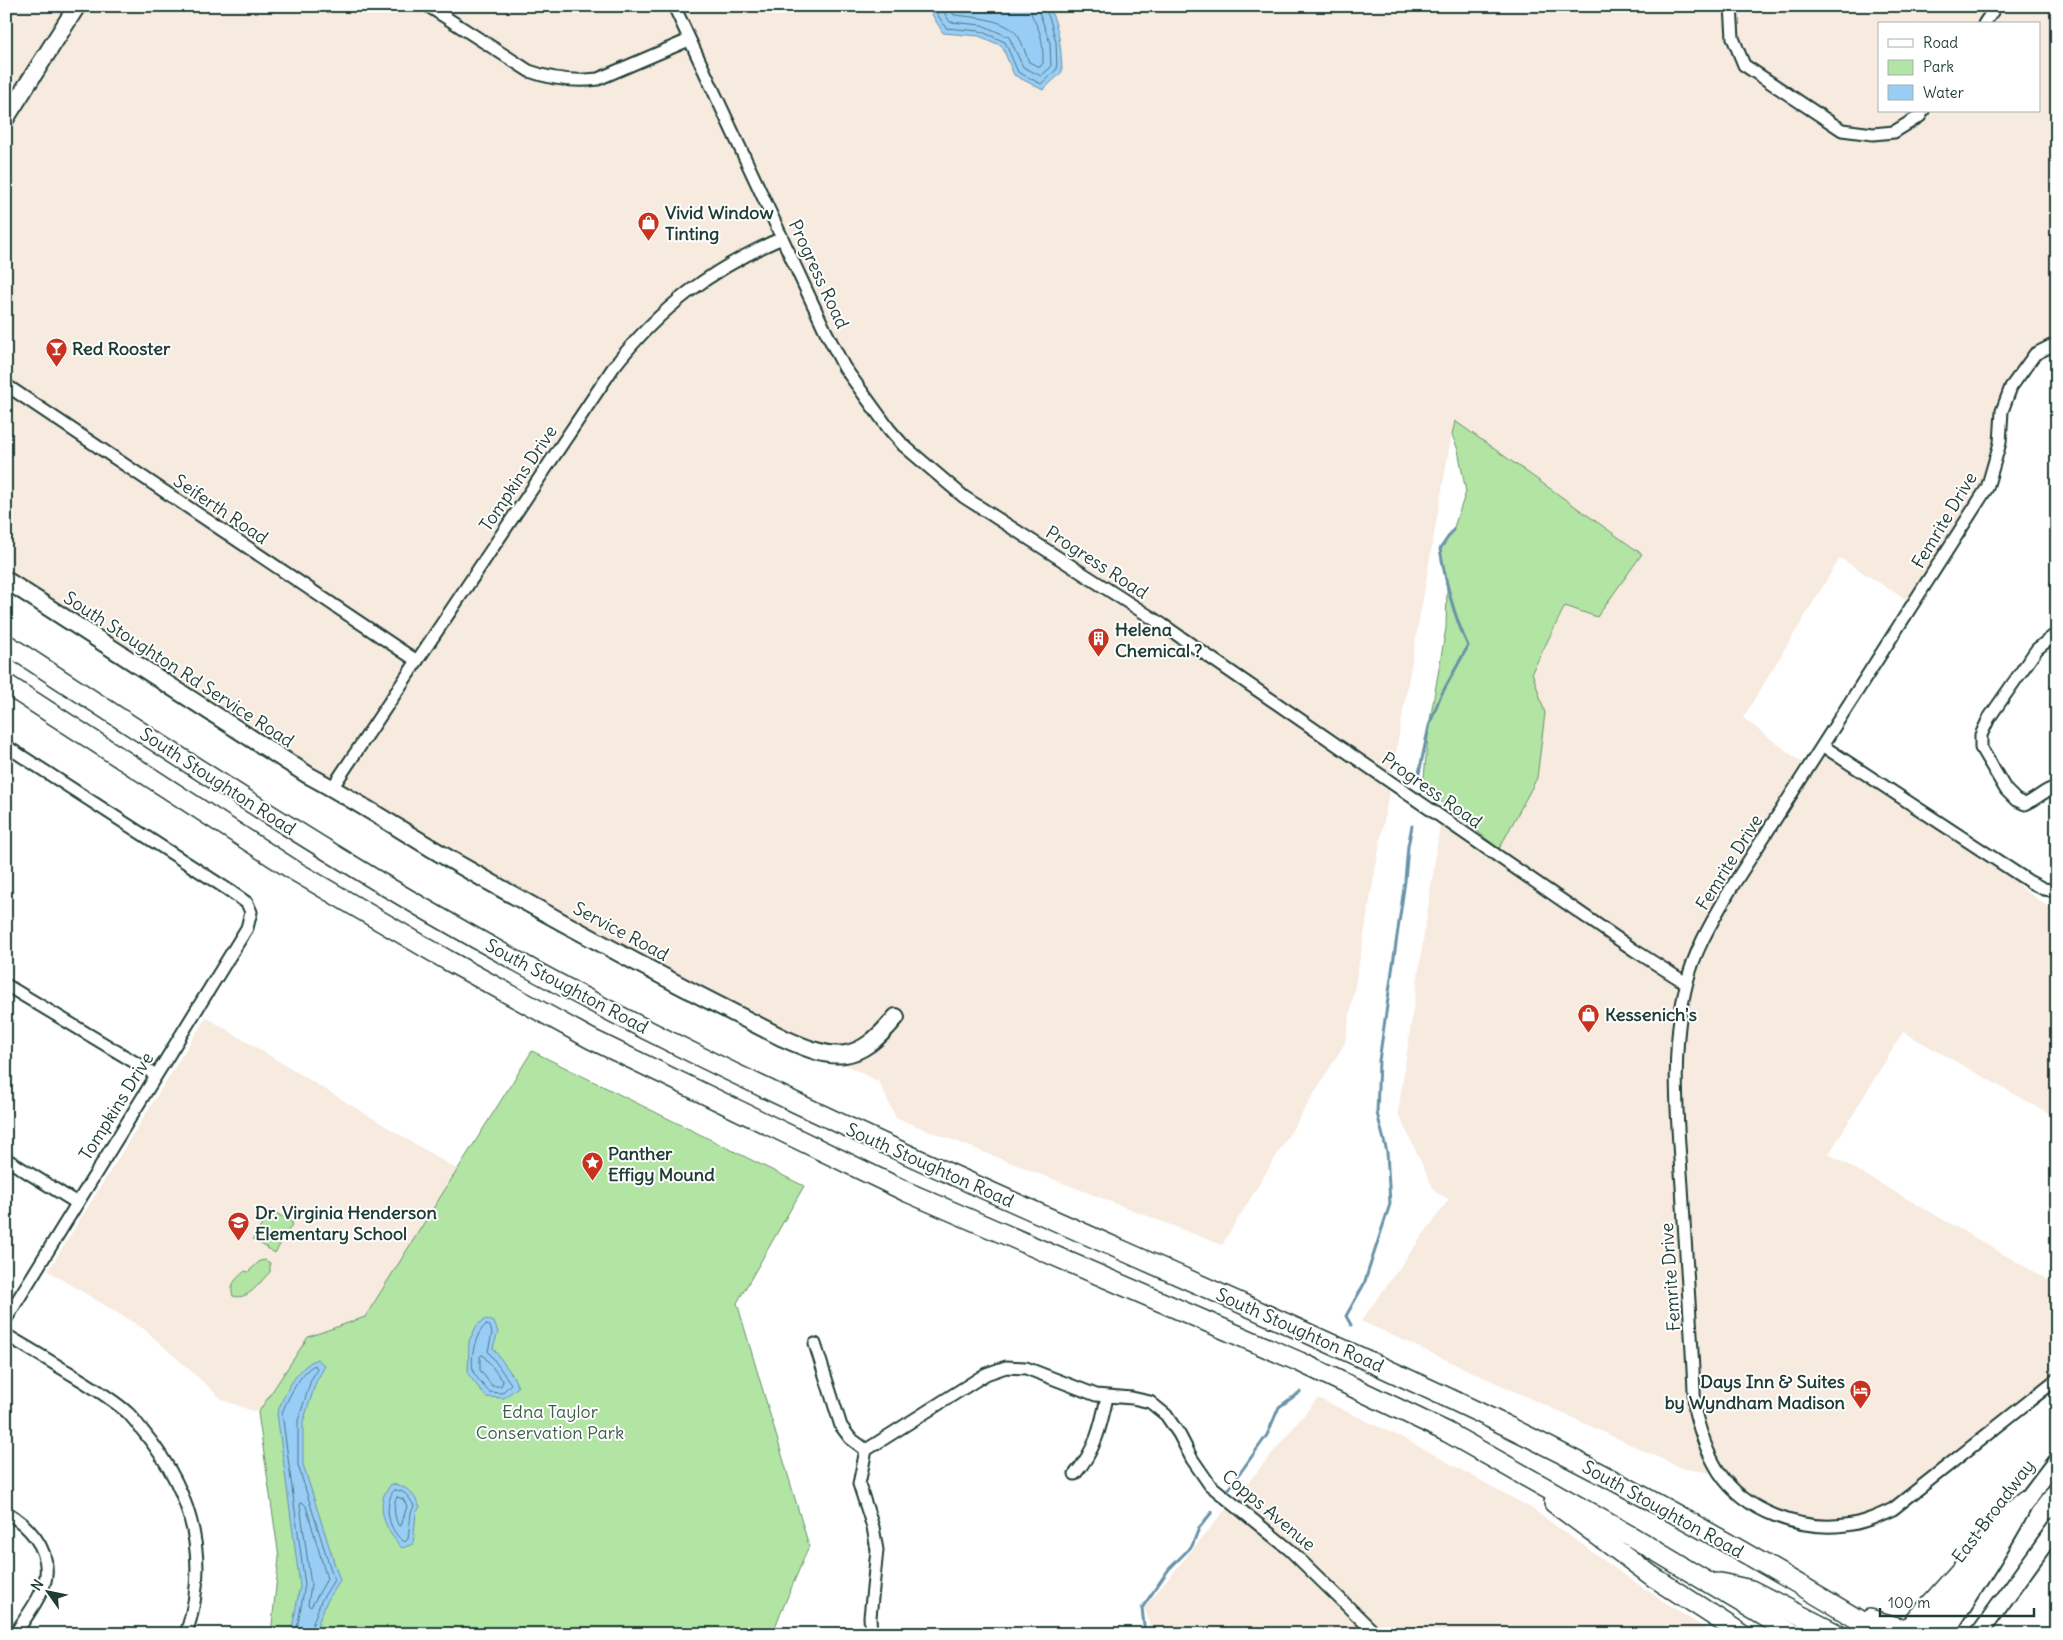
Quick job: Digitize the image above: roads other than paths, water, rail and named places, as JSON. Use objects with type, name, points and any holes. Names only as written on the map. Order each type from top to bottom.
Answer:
[{"type":"main road","name":"South Stoughton Road","points":[[6,644],[341,859],[578,993],[696,1055],[830,1120],[999,1197],[1301,1330],[1486,1416],[1690,1522],[1882,1634]]},
{"type":"main road","name":"South Stoughton Road","points":[[6,684],[295,870],[447,960],[591,1039],[907,1192],[1355,1388],[1447,1432],[1513,1468],[1794,1634]]},
{"type":"main road","points":[[1513,1468],[1533,1488],[1652,1576],[1742,1634]]},
{"type":"main road","points":[[1843,1610],[1904,1629],[1911,1626],[2014,1510],[2026,1500]]},
{"type":"main road","points":[[1702,1579],[1750,1590],[1837,1634]]},
{"type":"street","points":[[6,118],[77,6]]},
{"type":"street","points":[[428,6],[529,71],[565,80],[586,81],[598,79],[690,40]]},
{"type":"street","name":"Progress Road","points":[[674,6],[844,367],[862,394],[903,445],[950,486],[1008,526],[1163,625],[1620,940],[1686,983]]},
{"type":"street","points":[[1730,6],[1733,38],[1744,65],[1842,130],[1873,134],[1894,132],[1920,116],[1922,112]]},
{"type":"street","points":[[1985,22],[1996,6]]},
{"type":"street","name":"Tompkins Drive","points":[[332,788],[614,368],[635,340],[685,294],[714,273],[746,254],[782,238]]},
{"type":"street","name":"Femrite Drive","points":[[2057,343],[2035,354],[2011,387],[2002,411],[2000,443],[1987,488],[1824,746],[1730,890],[1696,953],[1686,983],[1677,1046],[1678,1122],[1695,1412],[1705,1447],[1720,1474],[1742,1496],[1773,1515],[1803,1523],[1835,1526],[1857,1523],[1893,1509],[2057,1379]]},
{"type":"street","name":"Seiferth Road","points":[[6,385],[417,661]]},
{"type":"street","name":"South Stoughton Rd Service Road","points":[[6,580],[308,775],[332,788]]},
{"type":"street","points":[[2057,632],[2037,649],[1989,718],[1981,736],[1981,748],[2006,790],[2016,800],[2025,804],[2051,788],[2057,787]]},
{"type":"street","name":"Tompkins Drive","points":[[6,746],[230,891],[246,903],[250,909],[251,916],[247,928],[6,1320]]},
{"type":"street","points":[[1824,746],[2030,882],[2044,889],[2057,891]]},
{"type":"street","name":"Service Road","points":[[332,788],[456,863],[596,942],[731,1012],[813,1051],[841,1054],[863,1048],[876,1040],[896,1016]]},
{"type":"street","points":[[6,985],[156,1075]]},
{"type":"street","points":[[6,1159],[77,1203]]},
{"type":"street","points":[[6,1334],[97,1390],[129,1414],[156,1446],[174,1473],[188,1506],[197,1555],[194,1603],[186,1634]]},
{"type":"street","points":[[815,1344],[841,1426],[850,1438],[866,1450],[859,1484],[873,1527],[877,1550],[870,1617],[871,1634]]},
{"type":"street","name":"Copps Avenue","points":[[866,1450],[986,1374],[1006,1367],[1013,1366],[1040,1372],[1096,1395],[1141,1399],[1158,1408],[1166,1415],[1210,1485],[1290,1550],[1376,1634]]},
{"type":"street","points":[[1075,1474],[1087,1460],[1096,1443],[1107,1397]]},
{"type":"street","name":"East Broadway","points":[[1926,1634],[2057,1460]]},
{"type":"street","points":[[1945,1634],[2007,1538],[2026,1500]]},
{"type":"street","points":[[6,1512],[26,1526],[39,1543],[44,1554],[46,1576],[43,1586],[15,1634]]},
{"type":"street","points":[[1979,1634],[2057,1526]]},
{"type":"water","points":[[927,6],[1048,6],[1057,30],[1062,72],[1043,90],[1014,75],[1002,46],[979,36],[943,33]]},
{"type":"water","points":[[486,1319],[494,1322],[498,1332],[493,1348],[513,1376],[518,1387],[504,1398],[486,1397],[468,1374],[469,1341],[477,1325]]},
{"type":"water","points":[[317,1359],[325,1366],[316,1382],[303,1422],[303,1464],[340,1581],[326,1603],[314,1634],[291,1634],[300,1586],[277,1413],[297,1375],[303,1368]]},
{"type":"water","points":[[391,1484],[406,1488],[420,1507],[416,1513],[413,1544],[402,1548],[393,1538],[384,1519],[382,1505],[384,1496]]},
{"type":"waterway","points":[[1418,778],[1429,726],[1440,697],[1468,646],[1451,598],[1440,549],[1453,530]]},
{"type":"waterway","points":[[1351,1325],[1346,1316],[1364,1284],[1390,1204],[1387,1152],[1377,1113],[1379,1061],[1412,826]]},
{"type":"waterway","points":[[1228,1490],[1267,1435],[1279,1407],[1300,1392]]},
{"type":"waterway","points":[[1145,1634],[1142,1608],[1169,1569],[1192,1546],[1199,1528],[1212,1512]]},
{"type":"place","name":"Vivid Window Tinting","points":[[649,241]]},
{"type":"place","name":"Red Rooster","points":[[56,367]]},
{"type":"place","name":"Helena Chemical ?","points":[[1099,658]]},
{"type":"place","name":"Kessenich's","points":[[1589,1033]]},
{"type":"place","name":"Panther Effigy Mound","points":[[592,1182]]},
{"type":"place","name":"Dr. Virginia Henderson Elementary School","points":[[239,1241]]},
{"type":"place","name":"Days Inn & Suites by Wyndham Madison","points":[[1861,1410]]},
{"type":"park label","name":"Edna Taylor Conservation Park","points":[[550,1421]]}]
